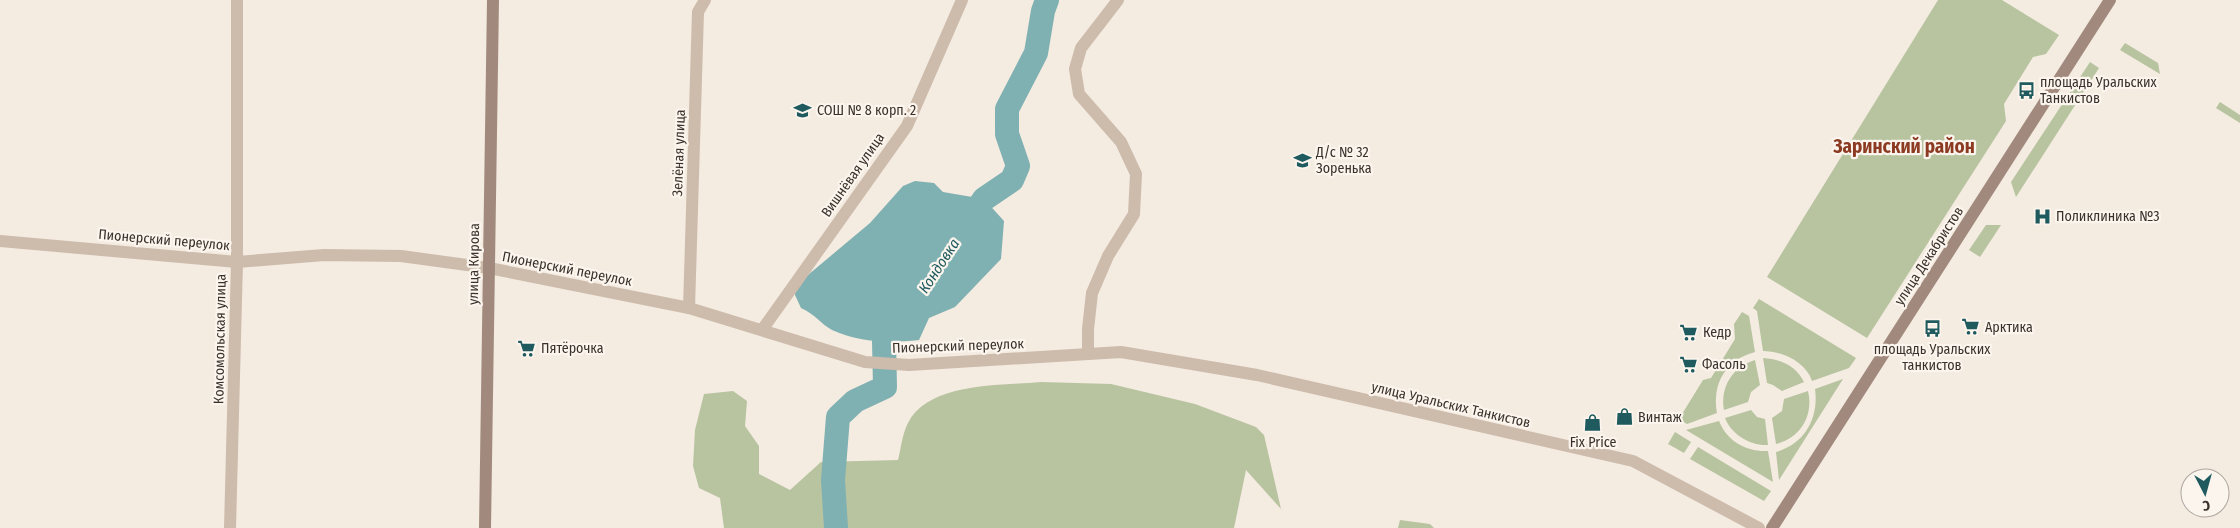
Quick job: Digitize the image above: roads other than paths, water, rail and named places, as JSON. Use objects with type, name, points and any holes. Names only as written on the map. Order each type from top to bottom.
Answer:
[{"type":"street","name":"Комсомольская улица","points":[[230,528],[236,262],[237,0]]},
{"type":"street","name":"улица Кирова","points":[[485,528],[494,0]]},
{"type":"street","name":"Зелёная улица","points":[[689,308],[698,12],[705,0]]},
{"type":"street","name":"Вишнёвая улица","points":[[762,330],[906,126],[962,0]]},
{"type":"street","points":[[1088,354],[1088,329],[1092,294],[1108,256],[1134,214],[1136,174],[1121,142],[1079,94],[1074,69],[1081,48],[1118,0]]},
{"type":"street","name":"улица Декабристов","points":[[1772,528],[2110,0]]},
{"type":"street","name":"Пионерский переулок","points":[[0,241],[236,262],[324,255],[401,256],[489,268],[689,308],[865,362],[909,365],[1121,352]]},
{"type":"street","name":"улица Уральских Танкистов","points":[[1121,352],[1257,375],[1633,461],[1759,528]]},
{"type":"water","points":[[915,181],[934,183],[943,192],[984,199],[1004,221],[1001,259],[955,307],[929,318],[919,340],[885,342],[864,340],[832,330],[801,308],[795,295],[796,285],[870,223],[903,186]]},
{"type":"waterway","name":"Кондовка","points":[[967,224],[984,199],[1012,180],[1018,166],[1007,134],[1007,109],[1036,53],[1043,11],[1047,0]]},
{"type":"waterway","name":"Кондовка","points":[[836,528],[833,480],[838,417],[855,401],[885,387],[884,341],[904,316]]},
{"type":"place","name":"площадь Уральских Танкистов","points":[[2026,90]]},
{"type":"place","name":"СОШ № 8 корп. 2","points":[[803,110]]},
{"type":"place","name":"Д/с № 32 Зоренька","points":[[1302,160]]},
{"type":"place","name":"Поликлиника №3","points":[[2042,216]]},
{"type":"place","name":"Арктика","points":[[1971,327]]},
{"type":"place","name":"площадь Уральских танкистов","points":[[1932,329]]},
{"type":"place","name":"Кедр","points":[[1689,332]]},
{"type":"place","name":"Пятёрочка","points":[[527,348]]},
{"type":"place","name":"Фасоль","points":[[1688,364]]},
{"type":"place","name":"Винтаж","points":[[1624,417]]},
{"type":"place","name":"Fix Price","points":[[1593,422]]},
{"type":"district","name":"Заринский район","points":[[1904,146]]}]
